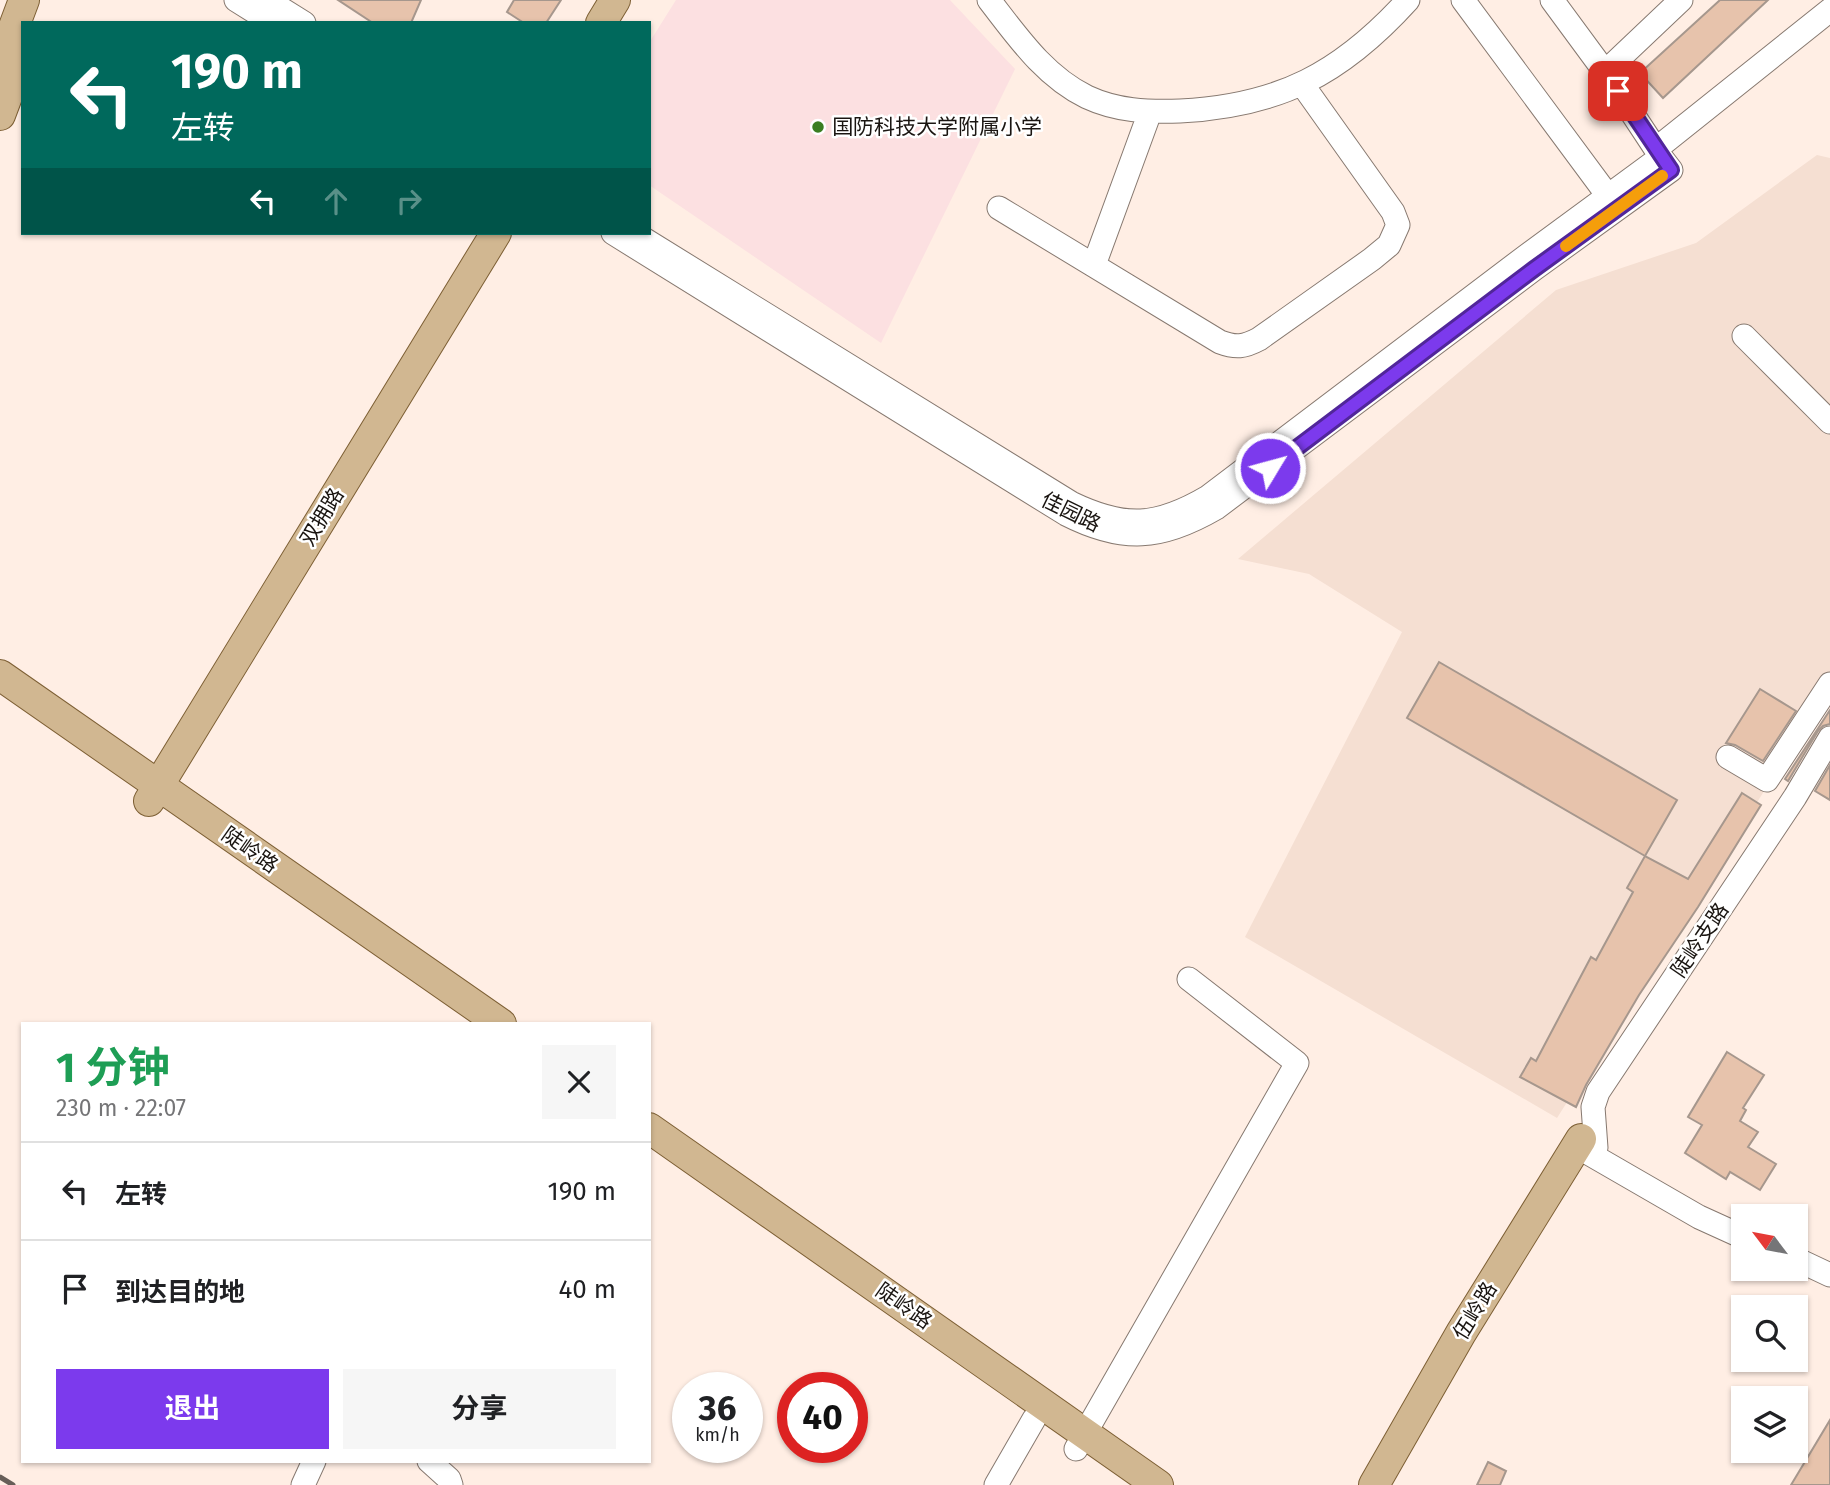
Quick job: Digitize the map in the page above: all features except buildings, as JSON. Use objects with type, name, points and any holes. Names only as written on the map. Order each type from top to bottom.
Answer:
[{"type":"main road","points":[[0,64],[24,0]]},
{"type":"main road","points":[[35,21],[43,0]]},
{"type":"main road","points":[[602,21],[615,0]]},
{"type":"main road","points":[[624,21],[637,0]]},
{"type":"main road","points":[[0,115],[21,59]]},
{"type":"main road","name":"双拥路","points":[[145,788],[472,235]]},
{"type":"main road","name":"双拥路","points":[[145,788],[495,235]]},
{"type":"main road","name":"陡岭路","points":[[0,675],[145,788],[465,1022]]},
{"type":"main road","name":"陡岭路","points":[[0,698],[145,788],[498,1022]]},
{"type":"main road","name":"陡岭路","points":[[651,1129],[1081,1441],[1129,1485]]},
{"type":"main road","name":"伍岭路","points":[[1374,1485],[1461,1333],[1586,1147]]},
{"type":"main road","name":"伍岭路","points":[[1391,1485],[1586,1147]]},
{"type":"main road","name":"陡岭路","points":[[651,1150],[1034,1419],[1081,1441],[1158,1485]]},
{"type":"street","points":[[236,0],[270,21]]},
{"type":"street","points":[[267,0],[301,21]]},
{"type":"street","points":[[989,0],[1032,55],[1057,78],[1085,96],[1114,108],[1150,112],[1212,109],[1279,95],[1318,76],[1359,47],[1408,0]]},
{"type":"street","points":[[1464,0],[1613,202]]},
{"type":"street","points":[[1552,0],[1605,72],[1659,153]]},
{"type":"street","points":[[1605,72],[1681,0]]},
{"type":"street","name":"佳园路","points":[[616,235],[1066,514],[1098,528],[1118,533],[1164,531],[1188,524],[1216,508],[1613,202],[1659,153],[1830,10]]},
{"type":"street","points":[[999,208],[1220,342],[1237,347],[1259,339],[1389,245],[1398,225],[1393,212],[1302,84]]},
{"type":"street","points":[[1094,265],[1150,112]]},
{"type":"street","name":"佳园路","points":[[637,235],[1071,503],[1104,517],[1140,521],[1182,513],[1208,497],[1613,202]]},
{"type":"street","points":[[1744,336],[1830,422]]},
{"type":"street","points":[[1728,757],[1767,780],[1830,684]]},
{"type":"street","name":"陡岭支路","points":[[1586,1147],[1598,1092],[1795,797],[1830,738]]},
{"type":"street","points":[[1081,1441],[1297,1063],[1189,979]]},
{"type":"street","points":[[1586,1147],[1731,1223]]},
{"type":"street","points":[[1586,1147],[1699,1217],[1731,1232]]},
{"type":"street","points":[[1808,1255],[1830,1265]]},
{"type":"street","points":[[1808,1265],[1830,1275]]},
{"type":"street","points":[[996,1485],[1034,1419]]},
{"type":"street","points":[[303,1485],[313,1463]]},
{"type":"street","points":[[431,1463],[449,1479],[451,1485]]},
{"type":"shaded area","name":"国防科技大学附属小学","points":[[676,0],[950,0],[1015,69],[881,343],[651,186],[651,40]]},
{"type":"shaded area","points":[[1817,155],[1830,158],[1830,687],[1557,1118],[1245,937],[1402,632],[1309,574],[1238,559],[1556,290],[1696,243]]},
{"type":"railway","points":[[0,1477],[13,1485]]},
{"type":"slow traffic","points":[[1566,246],[1662,176]]},
{"type":"place","name":"国防科技大学附属小学","points":[[818,127]]},
{"type":"route","points":[[1270,468],[1534,269],[1671,170],[1618,91]]}]
